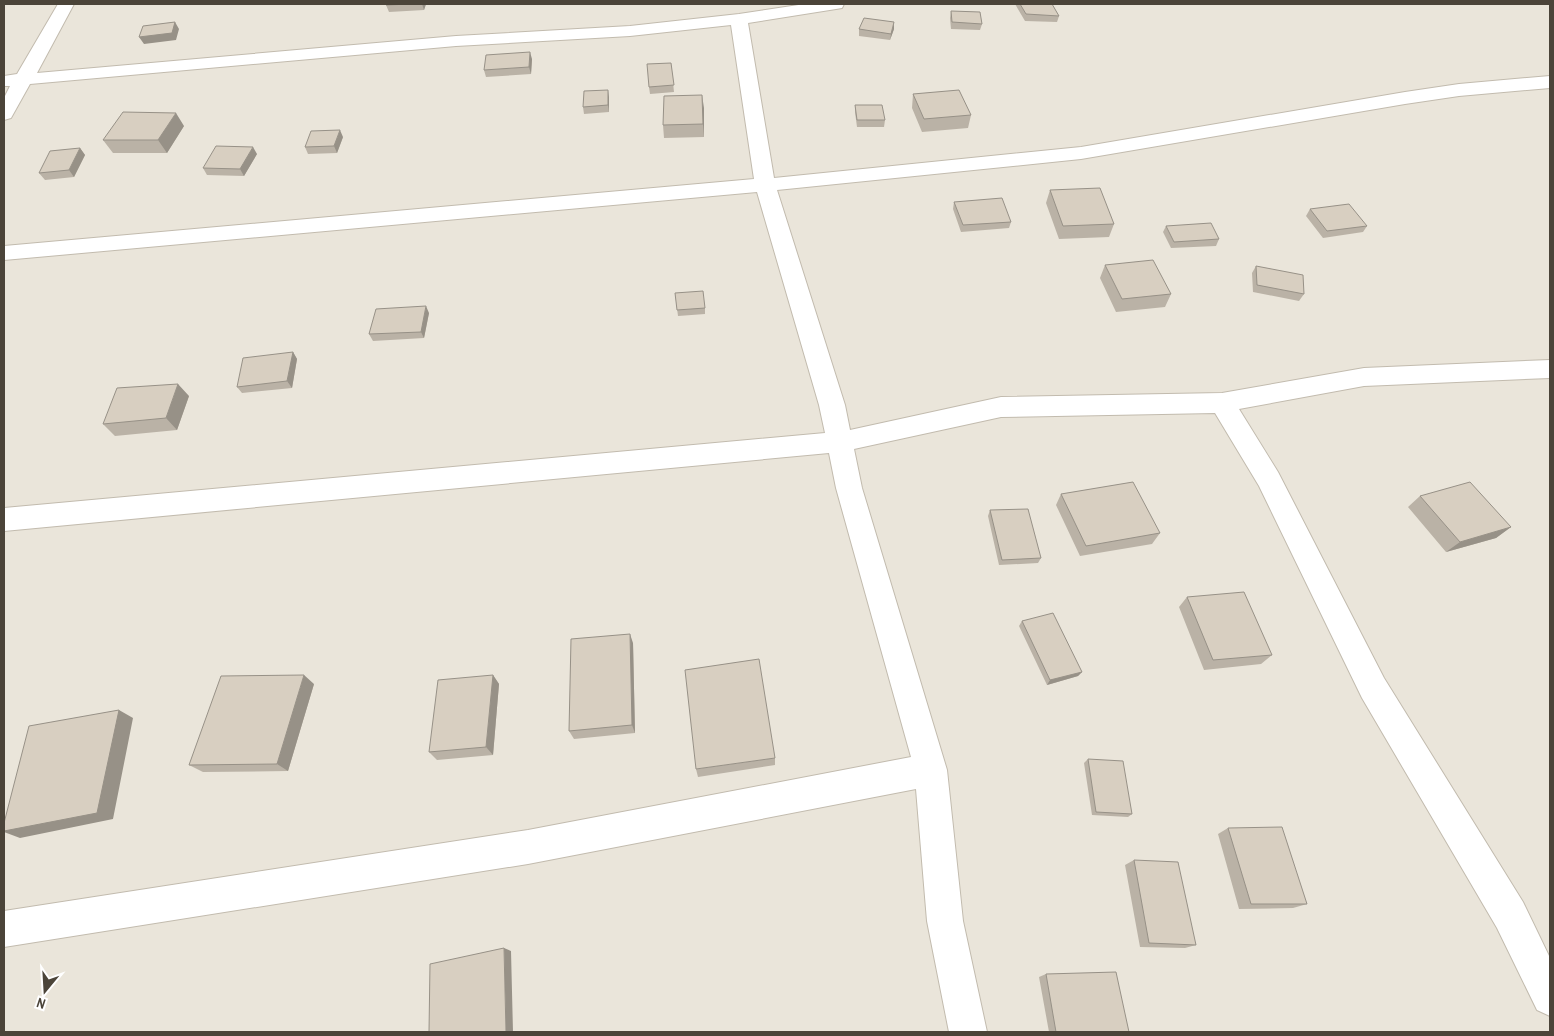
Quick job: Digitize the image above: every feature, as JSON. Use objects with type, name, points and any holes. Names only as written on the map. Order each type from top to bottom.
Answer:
[{"type":"street","points":[[4,114],[66,4]]},
{"type":"street","points":[[4,81],[456,41],[630,31],[739,19],[836,4]]},
{"type":"street","points":[[739,19],[765,185],[840,442],[849,488],[931,770],[945,921],[968,1032]]},
{"type":"street","points":[[4,253],[765,185],[1081,153],[1405,98],[1459,90],[1550,82]]},
{"type":"street","points":[[4,520],[840,442],[1001,407],[1222,403],[1364,377],[1550,369]]},
{"type":"street","points":[[1222,403],[1269,480],[1373,688],[1510,915],[1550,997]]},
{"type":"street","points":[[4,929],[528,847],[931,770]]},
{"type":"shaded area","points":[[4,4],[1550,4],[1550,1032],[4,1032]]},
{"type":"building","points":[[1020,4],[1052,4],[1059,16],[1026,14]]},
{"type":"building","points":[[951,11],[980,12],[982,24],[952,22]]},
{"type":"building","points":[[864,18],[894,22],[891,34],[859,29]]},
{"type":"building","points":[[175,22],[172,33],[139,37],[143,26]]},
{"type":"building","points":[[530,52],[529,67],[484,70],[486,55]]},
{"type":"building","points":[[671,63],[674,85],[649,87],[647,64]]},
{"type":"building","points":[[608,90],[608,105],[583,107],[584,91]]},
{"type":"building","points":[[959,90],[971,115],[924,119],[913,94]]},
{"type":"building","points":[[702,95],[703,124],[663,125],[664,96]]},
{"type":"building","points":[[855,105],[882,105],[885,120],[857,120]]},
{"type":"building","points":[[123,112],[176,113],[158,140],[103,140]]},
{"type":"building","points":[[340,130],[334,146],[305,147],[311,131]]},
{"type":"building","points":[[216,146],[253,147],[240,169],[203,168]]},
{"type":"building","points":[[80,148],[69,170],[39,173],[50,151]]},
{"type":"building","points":[[1100,188],[1114,224],[1063,226],[1050,190]]},
{"type":"building","points":[[1002,198],[1011,222],[963,225],[954,202]]},
{"type":"building","points":[[1349,204],[1367,226],[1327,231],[1310,209]]},
{"type":"building","points":[[1211,223],[1219,239],[1174,242],[1166,226]]},
{"type":"building","points":[[1153,260],[1171,294],[1122,299],[1105,265]]},
{"type":"building","points":[[1256,266],[1303,275],[1304,294],[1257,285]]},
{"type":"building","points":[[703,291],[705,308],[677,310],[675,293]]},
{"type":"building","points":[[426,306],[421,332],[369,334],[376,309]]},
{"type":"building","points":[[293,352],[287,381],[237,387],[243,358]]},
{"type":"building","points":[[178,384],[166,418],[103,424],[117,388]]},
{"type":"building","points":[[1133,482],[1160,533],[1086,546],[1061,494]]},
{"type":"building","points":[[1470,482],[1511,527],[1460,542],[1420,496]]},
{"type":"building","points":[[1028,509],[1041,558],[1002,560],[990,510]]},
{"type":"building","points":[[1244,592],[1272,655],[1213,660],[1187,597]]},
{"type":"building","points":[[1053,613],[1082,672],[1050,680],[1022,621]]},
{"type":"building","points":[[630,634],[632,725],[569,731],[571,639]]},
{"type":"building","points":[[759,659],[775,758],[696,769],[685,670]]},
{"type":"building","points":[[304,675],[277,764],[189,765],[221,676]]},
{"type":"building","points":[[493,675],[486,747],[429,752],[438,680]]},
{"type":"building","points":[[119,710],[97,813],[4,831],[4,823],[29,726]]},
{"type":"building","points":[[1088,759],[1123,761],[1132,814],[1096,812]]},
{"type":"building","points":[[1282,827],[1307,904],[1251,904],[1228,828]]},
{"type":"building","points":[[1134,860],[1178,862],[1196,945],[1149,943]]},
{"type":"building","points":[[504,948],[506,1032],[429,1032],[430,964]]},
{"type":"building","points":[[1116,972],[1129,1032],[1056,1032],[1046,974]]}]
